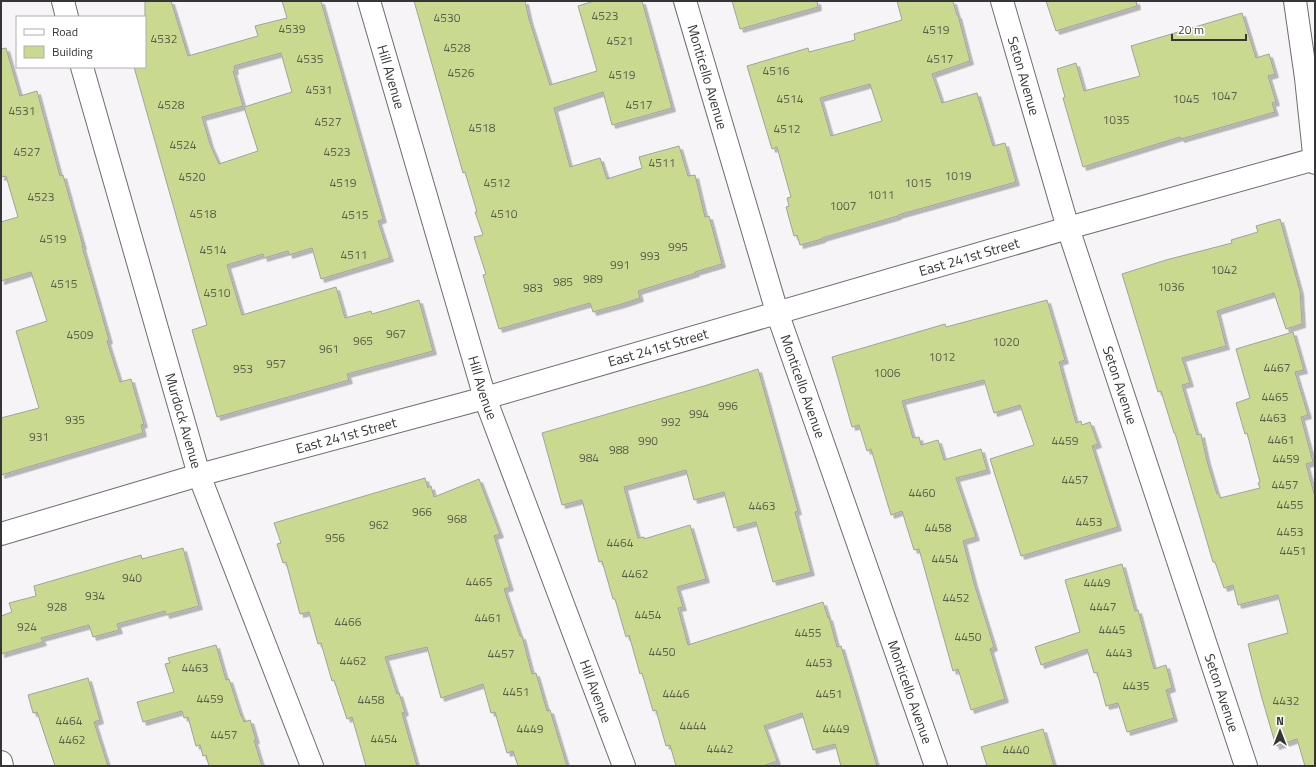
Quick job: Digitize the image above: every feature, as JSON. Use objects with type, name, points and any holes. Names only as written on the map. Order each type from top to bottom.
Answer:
[{"type":"street","points":[[63,1],[67,16]]},
{"type":"street","name":"Hill Avenue","points":[[368,1],[485,398],[624,766]]},
{"type":"street","name":"Monticello Avenue","points":[[685,1],[777,312],[936,766]]},
{"type":"street","name":"Seton Avenue","points":[[1002,1],[1068,228],[1246,766]]},
{"type":"street","points":[[1295,1],[1306,78],[1315,163]]},
{"type":"street","name":"Murdock Avenue","points":[[82,68],[199,475],[312,766]]},
{"type":"street","name":"East 241st Street","points":[[1,534],[199,475],[485,398],[1068,228],[1315,159]]},
{"type":"street","points":[[1,762],[2,766]]},
{"type":"building","points":[[145,1],[171,1],[188,56],[258,36],[255,26],[287,18],[282,1],[321,1],[383,219],[378,221],[390,258],[321,279],[312,248],[289,255],[288,251],[264,258],[263,254],[227,265],[242,315],[336,287],[345,318],[371,311],[372,314],[419,300],[433,351],[347,374],[349,380],[217,417],[192,330],[207,325],[134,68],[146,68]],"holes":[[[281,53],[292,92],[244,107],[258,151],[219,164],[210,144],[202,117],[243,106],[233,71],[235,71],[234,66]]]},
{"type":"building","points":[[414,1],[525,1],[529,19],[550,85],[597,71],[578,6],[594,1],[642,1],[672,108],[612,125],[603,92],[554,108],[570,167],[600,158],[607,179],[642,168],[639,157],[679,146],[688,176],[695,175],[705,217],[709,216],[722,264],[638,291],[640,298],[622,304],[593,312],[590,303],[499,329],[483,275],[486,274],[474,237],[483,235],[475,212],[477,212],[465,172],[463,173]]},
{"type":"building","points":[[732,1],[817,1],[818,7],[740,29]]},
{"type":"building","points":[[897,1],[953,1],[970,61],[932,74],[942,103],[977,93],[993,146],[1005,143],[1016,182],[898,215],[800,245],[797,235],[794,236],[786,207],[789,206],[787,198],[791,197],[777,147],[772,149],[747,66],[808,48],[809,52],[855,40],[854,34],[902,20]],"holes":[[[870,84],[882,121],[831,136],[820,98]]]},
{"type":"building","points":[[1046,1],[1136,1],[1137,6],[1056,31]]},
{"type":"building","points":[[1242,13],[1256,58],[1269,54],[1275,74],[1268,76],[1276,102],[1272,103],[1275,112],[1181,139],[1180,137],[1083,167],[1063,98],[1065,97],[1057,69],[1076,63],[1084,91],[1140,76],[1131,46]]},
{"type":"building","points":[[6,48],[20,96],[37,91],[60,176],[63,175],[109,340],[107,341],[120,382],[131,379],[144,424],[141,425],[143,433],[1,475],[1,418],[39,408],[16,331],[47,321],[31,272],[1,281],[1,222],[18,217],[6,176],[1,177],[1,49]]},
{"type":"building","points":[[1280,219],[1300,291],[1302,324],[1286,329],[1274,293],[1217,311],[1226,346],[1182,358],[1190,383],[1182,385],[1197,435],[1201,434],[1207,461],[1217,494],[1219,494],[1220,498],[1260,488],[1258,483],[1260,482],[1247,433],[1245,434],[1236,403],[1250,398],[1236,349],[1293,332],[1304,370],[1295,372],[1308,415],[1301,417],[1313,462],[1306,464],[1315,497],[1315,766],[1305,766],[1297,739],[1276,746],[1248,644],[1288,633],[1278,595],[1238,605],[1233,585],[1224,588],[1215,562],[1213,562],[1175,433],[1161,391],[1158,392],[1122,274],[1166,260],[1232,243],[1231,240],[1258,232],[1256,226]]},
{"type":"building","points":[[1047,300],[1065,360],[1059,362],[1076,423],[1081,421],[1082,425],[1090,422],[1098,444],[1092,446],[1118,527],[1021,556],[990,459],[1034,445],[1020,405],[994,413],[984,380],[902,401],[913,438],[919,437],[921,445],[938,440],[944,460],[981,449],[987,470],[956,478],[976,537],[963,541],[974,583],[994,647],[990,649],[1005,699],[971,710],[958,669],[953,671],[919,549],[914,550],[902,511],[891,515],[871,449],[867,451],[859,425],[852,427],[832,357],[945,324],[946,327]]},
{"type":"building","points":[[758,369],[798,511],[795,512],[811,572],[773,582],[756,522],[734,528],[724,492],[694,500],[686,470],[624,487],[638,538],[644,537],[644,539],[690,525],[706,579],[677,587],[683,607],[678,608],[688,645],[823,602],[828,618],[829,617],[837,647],[841,646],[877,766],[841,766],[835,744],[813,750],[802,713],[764,726],[777,761],[763,766],[676,766],[670,745],[666,746],[656,710],[653,711],[642,673],[640,674],[629,635],[626,637],[602,561],[599,562],[582,500],[562,505],[542,433]]},
{"type":"building","points":[[425,478],[428,488],[431,486],[434,497],[479,479],[500,534],[494,536],[510,587],[504,589],[520,636],[522,636],[532,674],[536,673],[547,711],[550,710],[567,766],[518,766],[513,751],[507,753],[495,712],[491,713],[483,684],[441,698],[427,647],[385,657],[397,694],[399,693],[405,712],[402,713],[417,766],[366,766],[352,717],[347,719],[334,680],[332,681],[321,643],[318,644],[309,612],[300,614],[286,562],[283,563],[277,544],[281,543],[274,523]]},
{"type":"building","points":[[183,548],[199,606],[166,615],[165,611],[117,624],[119,630],[93,637],[89,625],[41,638],[43,642],[1,654],[1,616],[12,612],[9,603],[36,596],[34,586],[141,555],[142,559]]},
{"type":"building","points":[[1122,564],[1135,611],[1138,610],[1154,669],[1166,665],[1172,688],[1166,690],[1174,718],[1127,732],[1118,703],[1106,706],[1097,672],[1094,673],[1087,649],[1041,665],[1035,647],[1080,632],[1065,580]]},
{"type":"building","points":[[216,645],[226,680],[229,679],[241,716],[244,722],[250,720],[262,766],[209,766],[206,755],[203,756],[200,745],[196,746],[188,717],[184,718],[182,711],[143,722],[137,702],[174,692],[165,664],[170,663],[168,658]]},
{"type":"building","points":[[88,678],[100,720],[94,722],[108,766],[55,766],[37,712],[33,713],[28,695]]},
{"type":"building","points":[[1043,729],[1054,766],[987,766],[981,747]]}]
